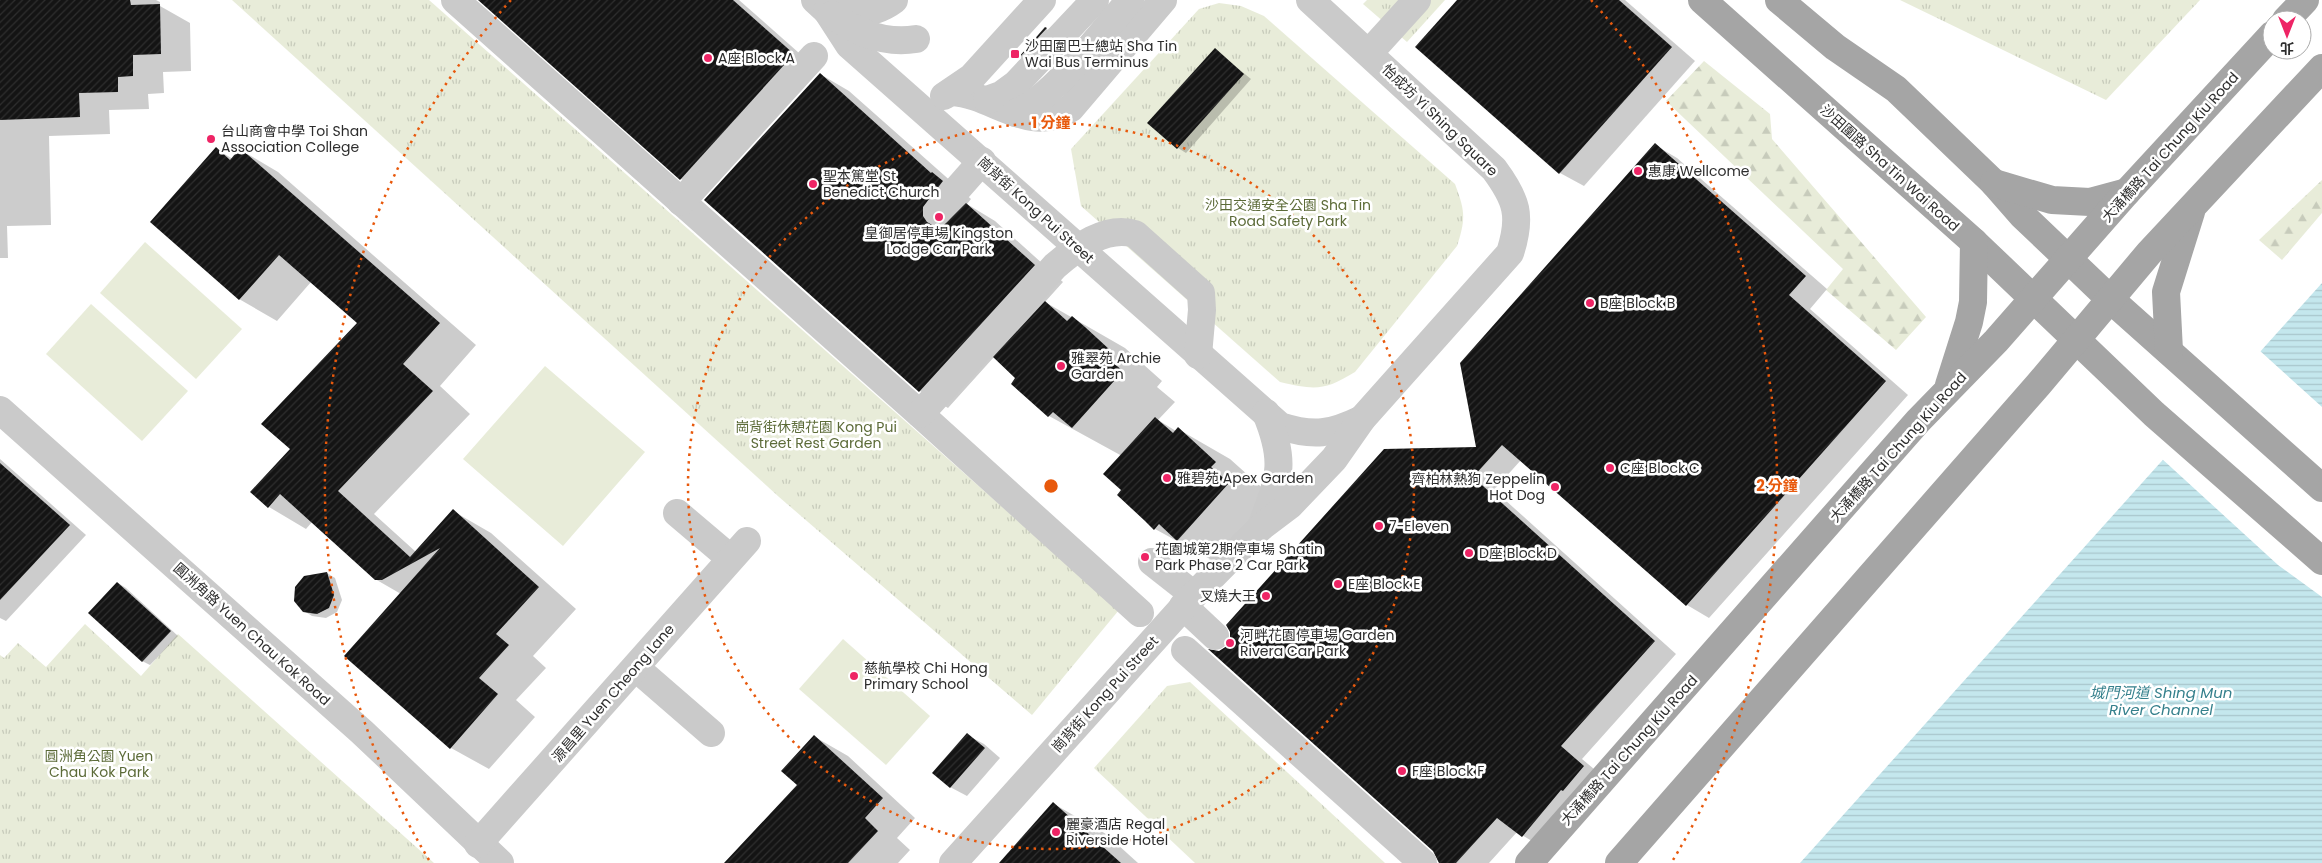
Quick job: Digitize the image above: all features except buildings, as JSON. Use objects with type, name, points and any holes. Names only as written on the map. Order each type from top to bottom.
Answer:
[{"type":"main road","name":"沙田圍路 Sha Tin Wai Road","points":[[1702,0],[1974,242],[2148,408],[2322,561]]},
{"type":"main road","points":[[1779,0],[1835,47],[1896,89],[1994,183],[2022,215],[2067,259],[2322,488]]},
{"type":"main road","points":[[2295,10],[2304,0]]},
{"type":"main road","name":"大涌橋路 Tai Chung Kiu Road","points":[[1529,863],[1948,388],[1996,340],[2127,192],[2262,46]]},
{"type":"main road","points":[[1619,863],[2110,299],[2193,206],[2322,68]]},
{"type":"main road","points":[[1994,183],[2052,200],[2090,202],[2127,192]]},
{"type":"main road","points":[[2178,359],[2166,292],[2193,206]]},
{"type":"main road","points":[[1948,388],[1969,322],[1972,302],[1974,242]]},
{"type":"street","points":[[821,6],[846,15],[867,13],[894,0]]},
{"type":"street","points":[[910,100],[933,100],[952,92],[972,77],[1042,0]]},
{"type":"street","points":[[986,100],[1001,95],[1016,84],[1095,0]]},
{"type":"street","points":[[1015,113],[1027,109],[1046,94],[1130,0]]},
{"type":"street","points":[[952,92],[966,93],[1035,119],[1052,117],[1071,108],[1163,0]]},
{"type":"street","points":[[1369,53],[1416,0]]},
{"type":"street","points":[[458,1],[1140,613]]},
{"type":"street","name":"怡成坊 Yi Shing Square","points":[[1324,5],[1369,53],[1494,169],[1510,191],[1517,212],[1516,233],[1510,253],[1362,419]]},
{"type":"street","points":[[821,6],[852,29],[899,42],[916,39]]},
{"type":"street","name":"崗背街 Kong Pui Street","points":[[821,6],[849,45],[1280,426],[1313,434],[1339,430],[1362,419]]},
{"type":"street","points":[[681,202],[814,56]]},
{"type":"street","points":[[938,211],[982,161]]},
{"type":"street","points":[[920,414],[1055,266],[1077,247],[1116,232],[1126,231],[1135,234],[1201,293],[1202,310],[1198,355]]},
{"type":"street","name":"圓洲角路 Yuen Chau Kok Road","points":[[0,410],[362,732],[500,863]]},
{"type":"street","name":"崗背街 Kong Pui Street","points":[[1260,527],[1276,486],[1280,464],[1278,447],[1266,413]]},
{"type":"street","name":"崗背街 Kong Pui Street","points":[[953,863],[1188,601],[1260,527],[1290,505],[1334,459],[1362,419]]},
{"type":"street","name":"源昌里 Yuen Cheong Lane","points":[[478,844],[636,668],[739,549],[677,513]]},
{"type":"street","points":[[1152,562],[1188,601],[1215,636]]},
{"type":"street","points":[[1185,650],[1423,863]]},
{"type":"street","points":[[636,668],[711,733]]},
{"type":"green space","name":"崗背街休憩花園 Kong Pui Street Rest Garden","points":[[232,0],[429,0],[1119,610],[1032,715],[779,497]]},
{"type":"green space","points":[[1367,0],[1445,0],[1407,42],[1363,4]]},
{"type":"green space","points":[[1900,0],[2200,0],[2106,100]]},
{"type":"green space","name":"沙田交通安全公園 Sha Tin Road Safety Park","points":[[1219,3],[1241,6],[1264,16],[1455,184],[1461,201],[1463,221],[1457,246],[1355,372],[1327,386],[1311,387],[1280,382],[1081,206],[1071,149],[1199,9]]},
{"type":"green space","points":[[1704,61],[1770,114],[1772,139],[1926,317],[1896,350],[1826,290],[1843,269],[1666,101]]},
{"type":"green space","points":[[2322,180],[2322,213],[2282,260],[2259,240]]},
{"type":"green space","points":[[145,242],[242,329],[196,379],[100,293]]},
{"type":"green space","points":[[91,304],[188,391],[142,441],[46,354]]},
{"type":"green space","points":[[545,366],[645,452],[563,546],[463,459]]},
{"type":"green space","name":"圓洲角公園 Yuen Chau Kok Park","points":[[85,624],[141,676],[178,634],[434,863],[0,863],[0,655],[4,658],[18,643],[46,667]]},
{"type":"green space","points":[[843,639],[930,716],[886,765],[799,689]]},
{"type":"green space","points":[[1190,682],[1385,863],[1195,863],[1094,768],[1167,686]]},
{"type":"water","name":"城門河道 Shing Mun River Channel","points":[[2322,283],[2322,863],[1800,863]]},
{"type":"pier","points":[[2259,350],[2322,407],[2322,597],[2278,565],[2161,458]]},
{"type":"place","name":"沙田圍巴士總站 Sha Tin Wai Bus Terminus","points":[[1015,54]]},
{"type":"place","name":"A座 Block A","points":[[708,58]]},
{"type":"place","name":"台山商會中學 Toi Shan Association College","points":[[211,139]]},
{"type":"place","name":"惠康 Wellcome","points":[[1638,171]]},
{"type":"place","name":"聖本篤堂 St Benedict Church","points":[[813,184]]},
{"type":"place","name":"皇御居停車場 Kingston Lodge Car Park","points":[[939,217]]},
{"type":"place","name":"B座 Block B","points":[[1590,303]]},
{"type":"place","name":"雅翠苑 Archie Garden","points":[[1061,366]]},
{"type":"place","name":"C座 Block C","points":[[1610,468]]},
{"type":"place","name":"雅碧苑 Apex Garden","points":[[1167,478]]},
{"type":"place","name":"齊柏林熱狗 Zeppelin Hot Dog","points":[[1555,487]]},
{"type":"place","name":"7-Eleven","points":[[1379,526]]},
{"type":"place","name":"D座 Block D","points":[[1469,553]]},
{"type":"place","name":"花園城第2期停車場 Shatin Park Phase 2 Car Park","points":[[1145,557]]},
{"type":"place","name":"E座 Block E","points":[[1338,584]]},
{"type":"place","name":"叉燒大王","points":[[1266,596]]},
{"type":"place","name":"河畔花園停車場 Garden Rivera Car Park","points":[[1230,643]]},
{"type":"place","name":"慈航學校 Chi Hong Primary School","points":[[854,676]]},
{"type":"place","name":"F座 Block F","points":[[1402,771]]},
{"type":"place","name":"麗豪酒店 Regal Riverside Hotel","points":[[1056,832]]}]
